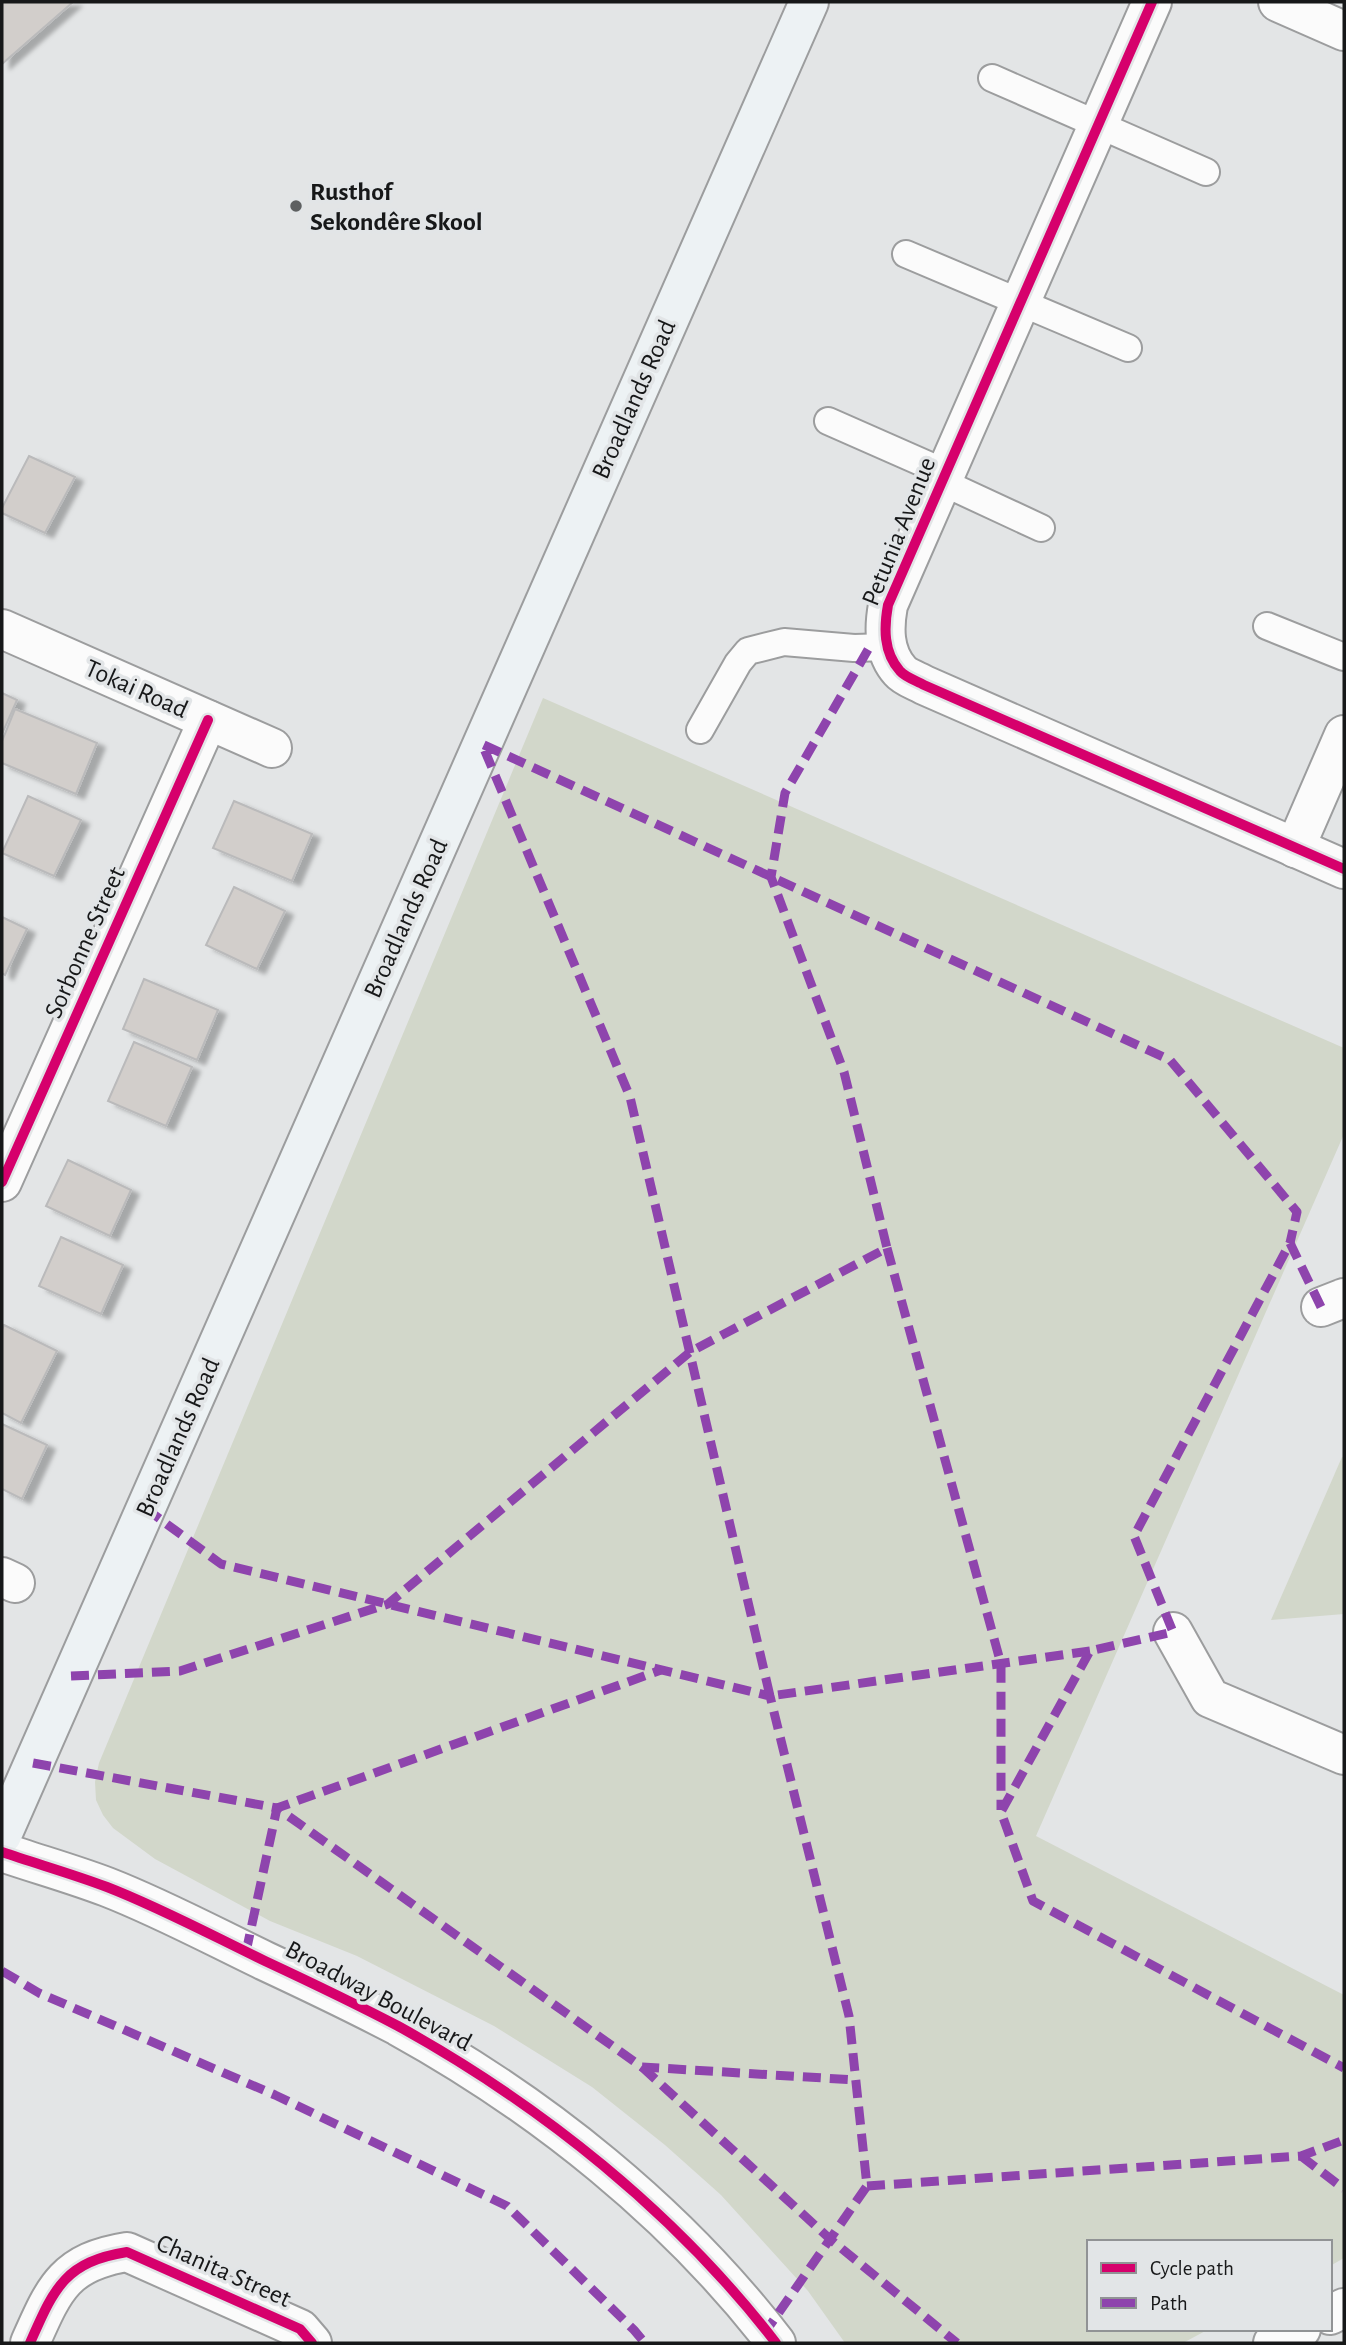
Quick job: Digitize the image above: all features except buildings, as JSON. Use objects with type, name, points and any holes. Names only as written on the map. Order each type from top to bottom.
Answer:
[{"type":"main road","name":"Broadlands Road","points":[[2,1835],[809,2]]},
{"type":"street","name":"Petunia Avenue","points":[[1152,2],[888,605],[884,626],[888,647],[901,672],[924,685],[1344,869]]},
{"type":"street","points":[[1278,2],[1344,30]]},
{"type":"street","name":"Tokai Road","points":[[2,629],[271,748]]},
{"type":"street","name":"Sorbonne Street","points":[[2,1182],[208,720]]},
{"type":"street","points":[[1295,848],[1344,735]]},
{"type":"street","points":[[1173,1632],[1210,1698],[1344,1755]]},
{"type":"street","name":"Broadway Boulevard","points":[[2,1852],[108,1888],[167,1914],[347,1999],[453,2059],[545,2120],[634,2193],[716,2272],[776,2343]]},
{"type":"street","name":"Chanita Street","points":[[30,2343],[50,2297],[70,2273],[106,2255],[127,2252],[300,2329],[312,2343]]},
{"type":"street","points":[[1273,2343],[1297,2331]]},
{"type":"lane","points":[[992,78],[1206,172]]},
{"type":"lane","points":[[906,254],[1128,348]]},
{"type":"lane","points":[[828,421],[1041,528]]},
{"type":"lane","points":[[1267,626],[1344,657]]},
{"type":"lane","points":[[700,730],[738,663],[748,651],[784,642],[854,648],[888,647]]},
{"type":"shaded area","points":[[543,698],[1344,1048],[1344,1134],[1036,1836],[1344,1995],[1344,2258],[1332,2265],[1332,2240],[1087,2240],[1087,2331],[1205,2331],[1183,2343],[845,2343],[808,2291],[721,2195],[665,2145],[592,2087],[494,2026],[357,1956],[270,1921],[155,1859],[113,1828],[103,1815],[96,1800],[95,1782],[99,1763]]},
{"type":"shaded area","points":[[1342,1457],[1344,1614],[1271,1620]]},
{"type":"marked path","points":[[71,1676],[180,1671],[388,1604],[690,1352],[887,1248],[844,1072],[771,877],[785,793],[869,648]]},
{"type":"marked path","points":[[1090,1651],[770,1696],[630,1097],[482,744],[1170,1060],[1297,1212],[1290,1243]]},
{"type":"marked path","points":[[1321,1307],[1290,1243],[1134,1536],[1173,1632],[1090,1651],[1001,1812],[1033,1901],[1344,2068]]},
{"type":"marked path","points":[[887,1248],[1001,1664],[1001,1810]]},
{"type":"marked path","points":[[145,1508],[221,1564],[770,1696],[849,2016],[867,2186],[766,2331]]},
{"type":"marked path","points":[[33,1763],[277,1808],[661,1670]]},
{"type":"marked path","points":[[246,1952],[277,1808],[642,2067],[856,2080]]},
{"type":"marked path","points":[[2,1971],[39,1993],[275,2095],[507,2206],[645,2343]]},
{"type":"marked path","points":[[642,2067],[830,2239],[957,2343]]},
{"type":"marked path","points":[[867,2186],[1301,2156],[1344,2140]]},
{"type":"marked path","points":[[1301,2156],[1344,2189]]},
{"type":"cycle path","points":[[1152,2],[888,605],[888,648],[900,671],[924,685],[1344,869]]},
{"type":"cycle path","points":[[2,1182],[208,720]]},
{"type":"cycle path","points":[[2,1852],[94,1882],[147,1904],[365,2009],[451,2057],[554,2127],[650,2206],[737,2295],[776,2343]]},
{"type":"cycle path","points":[[30,2343],[46,2307],[64,2281],[89,2263],[127,2252],[300,2329],[312,2343]]},
{"type":"place","name":"Rusthof Sekondêre Skool","points":[[296,206]]}]
